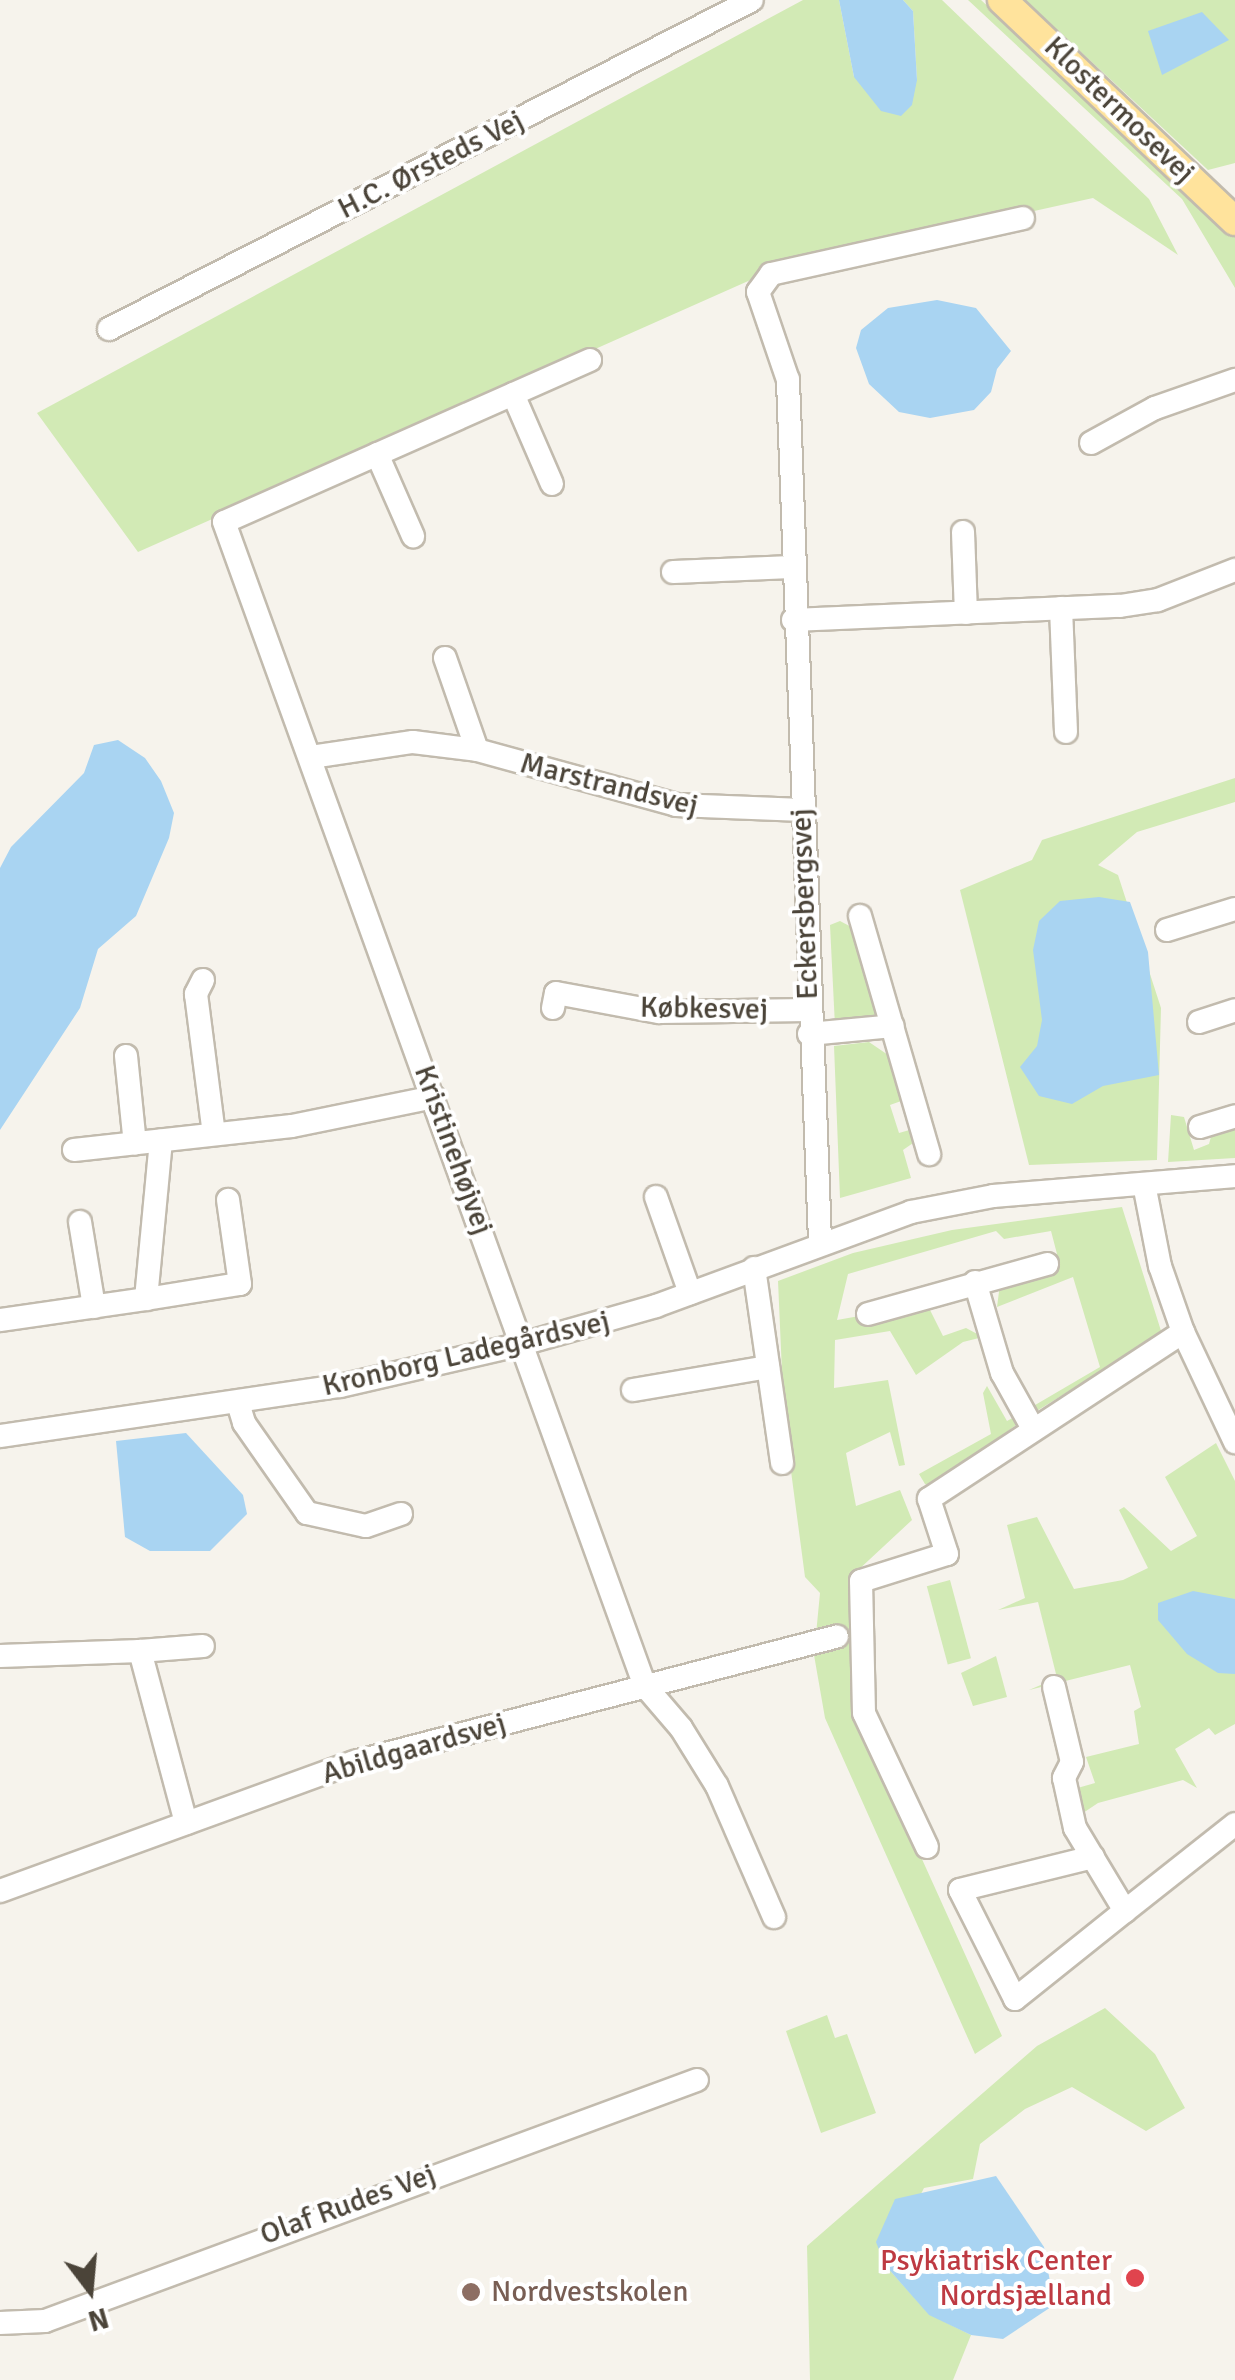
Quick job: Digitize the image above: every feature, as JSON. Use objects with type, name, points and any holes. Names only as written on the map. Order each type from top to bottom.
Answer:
[{"type":"main road","name":"Klostermosevej","points":[[1002,0],[1235,221]]},
{"type":"street","name":"H.C. Ørsteds Vej","points":[[109,330],[752,0]]},
{"type":"street","name":"Eckersbergsvej","points":[[820,1241],[793,620],[788,380],[758,292],[771,274],[1023,218]]},
{"type":"street","name":"Kristinehøjvej","points":[[590,360],[224,522],[644,1686],[682,1728],[718,1786],[774,1917]]},
{"type":"street","points":[[1091,444],[1155,408],[1235,380]]},
{"type":"street","points":[[513,394],[552,484]]},
{"type":"street","points":[[377,454],[413,536]]},
{"type":"street","points":[[963,532],[966,613]]},
{"type":"street","points":[[673,572],[792,567]]},
{"type":"street","points":[[793,620],[1158,600],[1235,570]]},
{"type":"street","points":[[1061,608],[1066,732]]},
{"type":"street","points":[[445,658],[476,750]]},
{"type":"street","name":"Marstrandsvej","points":[[311,757],[377,743],[476,750],[676,805],[803,810]]},
{"type":"street","points":[[1167,930],[1235,909]]},
{"type":"street","points":[[860,916],[929,1154]]},
{"type":"street","points":[[203,980],[196,994],[214,1134]]},
{"type":"street","name":"Købkesvej","points":[[553,1008],[556,993],[659,1012],[809,1022]]},
{"type":"street","points":[[1199,1022],[1235,1010]]},
{"type":"street","points":[[809,1022],[893,1026]]},
{"type":"street","points":[[126,1056],[134,1144]]},
{"type":"street","points":[[74,1150],[214,1134],[434,1097]]},
{"type":"street","points":[[1200,1126],[1235,1116]]},
{"type":"street","points":[[146,1299],[161,1141]]},
{"type":"street","name":"Kronborg Ladegårdsvej","points":[[0,1436],[238,1403],[522,1344],[690,1293],[820,1241],[993,1196],[1235,1176]]},
{"type":"street","points":[[1144,1184],[1160,1266],[1183,1332],[1235,1442]]},
{"type":"street","points":[[656,1197],[690,1293]]},
{"type":"street","points":[[0,1320],[240,1284],[228,1200]]},
{"type":"street","points":[[80,1222],[94,1306]]},
{"type":"street","points":[[868,1314],[1047,1264]]},
{"type":"street","points":[[754,1268],[782,1463]]},
{"type":"street","points":[[975,1282],[1002,1374],[1032,1427]]},
{"type":"street","points":[[927,1847],[864,1713],[862,1582],[947,1554],[929,1500],[1032,1427],[1183,1332]]},
{"type":"street","points":[[633,1390],[768,1367]]},
{"type":"street","points":[[238,1403],[244,1424],[307,1513],[366,1526],[401,1514]]},
{"type":"street","name":"Abildgaardsvej","points":[[0,1892],[355,1762],[837,1636]]},
{"type":"street","points":[[0,1656],[203,1646]]},
{"type":"street","points":[[140,1651],[186,1823]]},
{"type":"street","points":[[1054,1687],[1072,1762],[1064,1778],[1076,1828],[1125,1911]]},
{"type":"street","points":[[1093,1857],[960,1890],[1015,1999],[1235,1824]]},
{"type":"street","name":"Olaf Rudes Vej","points":[[0,2323],[45,2321],[697,2080]]},
{"type":"green space","points":[[803,0],[839,0],[854,77],[917,80],[913,11],[903,0],[942,0],[1149,199],[1178,255],[1093,198],[780,267],[138,552],[37,413]]},
{"type":"green space","points":[[968,0],[981,0],[1235,237],[1235,288],[1182,199]]},
{"type":"green space","points":[[1025,0],[1235,0],[1235,163],[1208,170]]},
{"type":"green space","points":[[1235,778],[1235,802],[1137,832],[1098,865],[1118,875],[1161,1008],[1157,1160],[1029,1165],[960,890],[1032,860],[1042,840]]},
{"type":"green space","points":[[840,921],[857,930],[882,1013],[874,1020],[835,1026],[830,925]]},
{"type":"green space","points":[[869,1042],[891,1057],[904,1100],[890,1105],[899,1133],[913,1129],[916,1141],[903,1150],[911,1178],[840,1198],[834,1046]]},
{"type":"green space","points":[[1171,1115],[1184,1117],[1194,1150],[1209,1144],[1212,1133],[1235,1125],[1235,1158],[1168,1162]]},
{"type":"green space","points":[[1122,1207],[1162,1334],[1035,1412],[1030,1408],[1100,1367],[1073,1277],[997,1307],[1000,1284],[1057,1254],[1051,1231],[1004,1239],[996,1231],[848,1274],[837,1320],[927,1304],[943,1336],[966,1328],[983,1337],[963,1342],[916,1375],[890,1331],[835,1340],[834,1388],[888,1380],[905,1465],[899,1466],[890,1432],[846,1453],[856,1506],[900,1490],[912,1520],[855,1573],[855,1711],[1002,2036],[975,2054],[825,1718],[814,1655],[820,1593],[805,1577],[784,1418],[778,1281],[853,1253],[952,1230]]},
{"type":"green space","points":[[987,1386],[1007,1421],[1018,1415],[1020,1422],[933,1487],[925,1484],[919,1474],[991,1434],[983,1393]]},
{"type":"green space","points":[[1216,1443],[1235,1481],[1235,1724],[1215,1735],[1209,1728],[1175,1749],[1197,1788],[1183,1780],[1098,1803],[1080,1815],[1074,1789],[1095,1783],[1086,1757],[1139,1744],[1134,1711],[1141,1707],[1130,1665],[1029,1690],[1057,1678],[1038,1602],[998,1610],[1025,1598],[1007,1525],[1037,1517],[1074,1589],[1123,1580],[1148,1568],[1119,1510],[1124,1507],[1171,1551],[1197,1536],[1165,1477]]},
{"type":"green space","points":[[950,1580],[971,1658],[948,1664],[927,1586]]},
{"type":"green space","points":[[996,1656],[1007,1697],[973,1706],[961,1673]]},
{"type":"green space","points":[[1105,2008],[1155,2054],[1185,2108],[1146,2131],[1072,2087],[1025,2109],[980,2144],[973,2179],[924,2188],[885,2265],[929,2314],[971,2335],[953,2380],[810,2380],[807,2246],[1037,2046]]},
{"type":"green space","points":[[827,2015],[835,2038],[847,2034],[876,2113],[821,2133],[786,2031]]},
{"type":"water","points":[[839,0],[903,0],[913,11],[917,80],[912,105],[901,116],[881,111],[854,77]]},
{"type":"water","points":[[1202,12],[1229,40],[1162,75],[1148,31]]},
{"type":"water","points":[[937,300],[976,308],[1011,351],[997,369],[991,392],[974,410],[930,418],[899,412],[869,384],[856,348],[861,330],[888,308]]},
{"type":"water","points":[[118,740],[145,758],[161,781],[174,813],[169,838],[136,916],[98,949],[80,1008],[0,1130],[0,868],[11,847],[84,773],[94,745]]},
{"type":"water","points":[[1099,897],[1130,902],[1148,952],[1159,1075],[1103,1086],[1072,1104],[1039,1096],[1020,1067],[1037,1046],[1042,1020],[1033,950],[1039,921],[1060,901]]},
{"type":"water","points":[[186,1433],[243,1495],[247,1514],[210,1551],[150,1551],[125,1537],[116,1441]]},
{"type":"water","points":[[1193,1591],[1235,1599],[1235,1674],[1218,1673],[1187,1654],[1158,1620],[1158,1603]]},
{"type":"water","points":[[996,2176],[1044,2247],[1054,2305],[1003,2339],[971,2335],[929,2315],[885,2265],[876,2242],[895,2199]]},
{"type":"place","name":"Psykiatrisk Center Nordsjælland","points":[[1135,2278]]},
{"type":"place","name":"Nordvestskolen","points":[[471,2292]]}]
